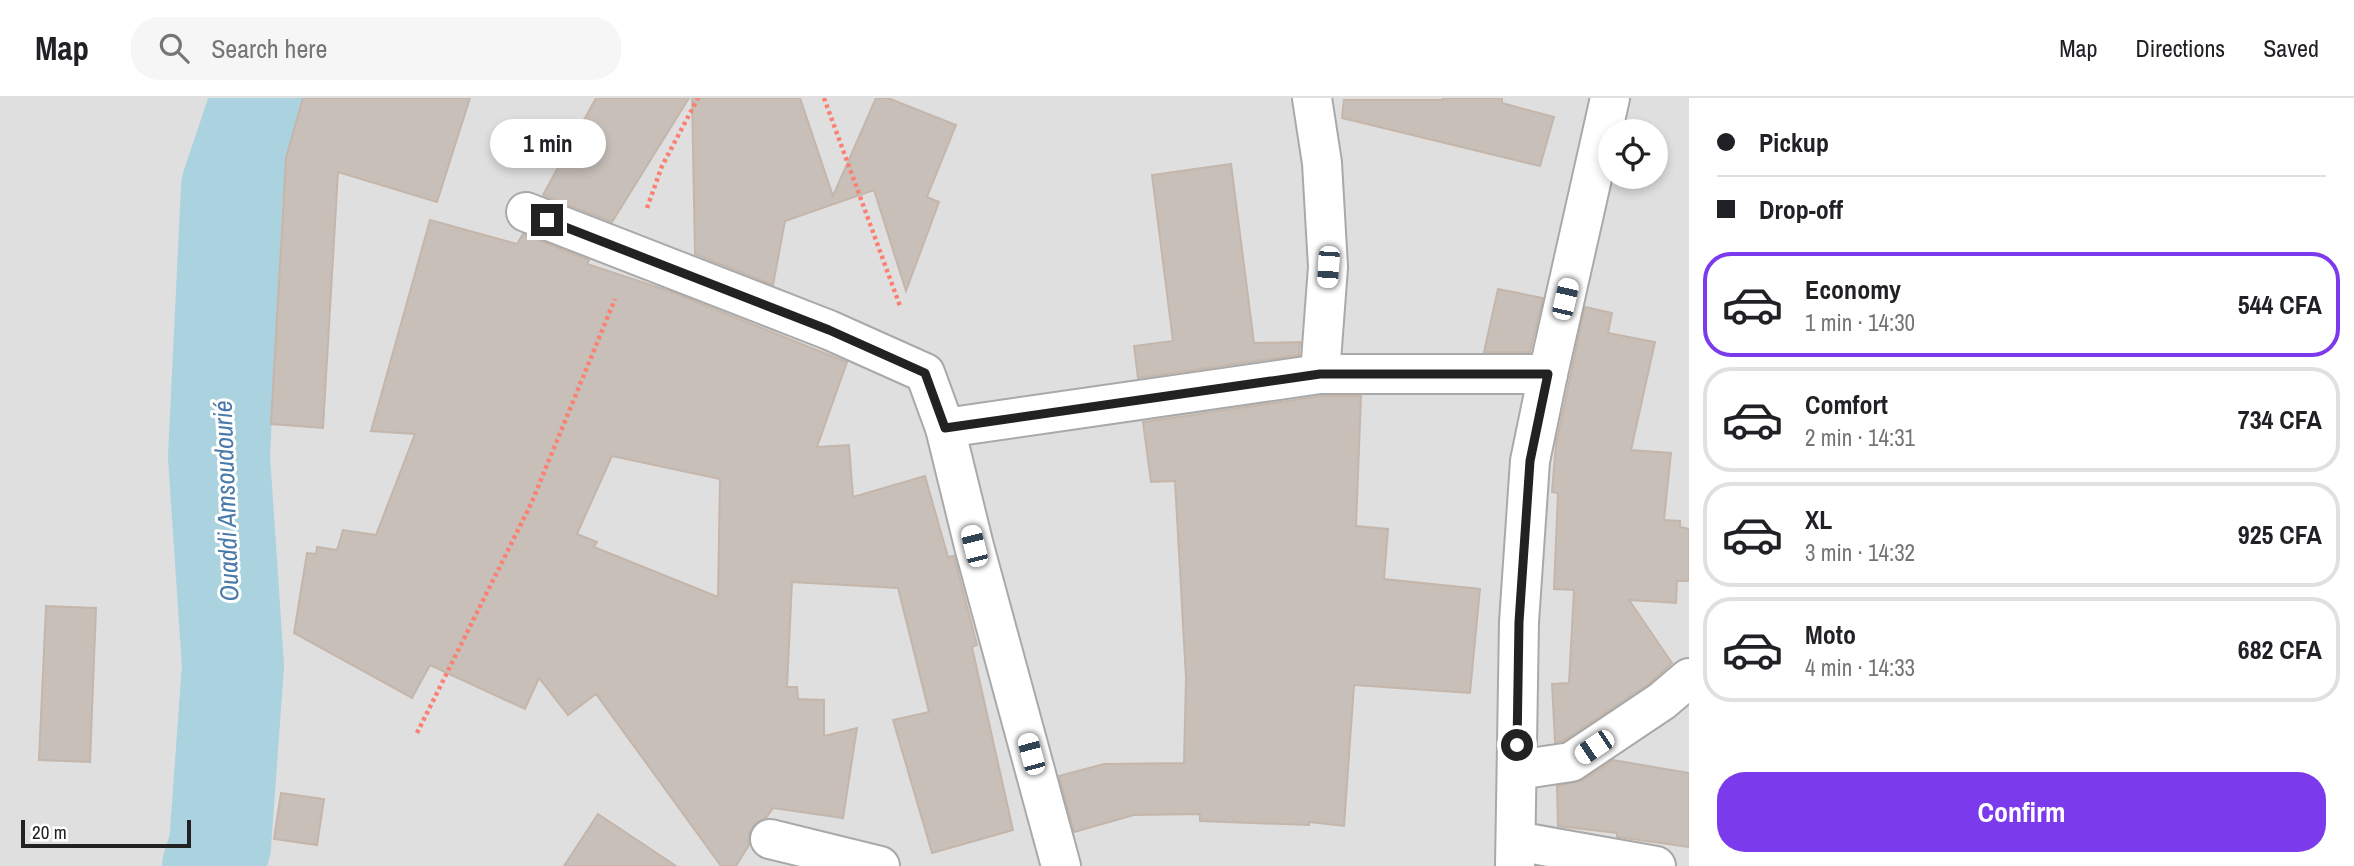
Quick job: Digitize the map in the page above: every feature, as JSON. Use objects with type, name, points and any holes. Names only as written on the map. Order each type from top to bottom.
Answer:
[{"type":"street","points":[[1312,98],[1322,163],[1328,267],[1320,374]]},
{"type":"street","points":[[1611,98],[1548,374],[1529,475],[1519,622],[1516,854],[1656,866]]},
{"type":"street","points":[[526,212],[829,330],[925,373],[945,428],[1051,863]]},
{"type":"street","points":[[945,428],[1320,374],[1548,374]]},
{"type":"street","points":[[1517,770],[1571,762],[1662,701],[1689,678]]},
{"type":"street","points":[[770,839],[880,866]]},
{"type":"path","points":[[417,733],[531,504],[620,287],[662,166],[698,98]]},
{"type":"path","points":[[824,98],[925,373]]},
{"type":"shaded area","points":[[0,98],[1689,98],[1689,866],[0,866]]},
{"type":"building","points":[[303,98],[470,98],[437,202],[338,172],[323,428],[271,424],[286,158]]},
{"type":"building","points":[[596,98],[689,98],[612,222],[543,195]]},
{"type":"building","points":[[692,98],[800,98],[833,196],[876,98],[888,98],[956,125],[927,197],[939,202],[906,291],[874,190],[785,221],[773,285],[695,254]]},
{"type":"building","points":[[1502,98],[1502,103],[1554,117],[1540,166],[1342,118],[1344,100]]},
{"type":"building","points":[[1231,164],[1254,343],[1300,342],[1299,355],[1138,378],[1134,346],[1173,341],[1152,175]]},
{"type":"building","points":[[430,220],[517,244],[523,234],[589,260],[587,264],[669,291],[847,362],[817,447],[849,445],[853,497],[925,476],[948,557],[954,556],[977,645],[972,647],[1013,830],[932,853],[893,720],[929,712],[898,588],[792,582],[787,687],[797,687],[798,699],[824,700],[824,736],[857,728],[843,818],[773,808],[766,818],[754,824],[749,834],[749,845],[736,866],[721,866],[596,694],[568,715],[539,678],[525,709],[430,665],[412,698],[294,633],[307,553],[316,554],[317,547],[337,550],[343,530],[376,535],[415,434],[371,431]],"holes":[[[612,456],[720,479],[718,597],[594,547],[597,542],[577,534]]]},
{"type":"building","points":[[1498,289],[1543,298],[1530,352],[1484,352]]},
{"type":"building","points":[[1585,307],[1612,313],[1608,333],[1655,342],[1631,450],[1671,453],[1664,520],[1680,521],[1680,527],[1689,529],[1689,581],[1677,581],[1676,603],[1629,600],[1672,663],[1649,684],[1563,741],[1555,742],[1552,684],[1569,683],[1574,590],[1554,589],[1558,493],[1552,492],[1556,444]]},
{"type":"building","points":[[1322,396],[1361,396],[1356,526],[1388,529],[1384,579],[1480,589],[1470,693],[1354,685],[1344,826],[1309,822],[1309,825],[1200,821],[1200,814],[1134,815],[1074,832],[1059,776],[1104,764],[1184,763],[1186,678],[1175,481],[1151,482],[1143,422]]},
{"type":"building","points":[[46,606],[96,608],[90,762],[39,760]]},
{"type":"building","points":[[1613,760],[1689,773],[1689,847],[1617,837],[1617,833],[1558,826],[1557,786],[1583,780]]},
{"type":"building","points":[[281,793],[324,799],[317,845],[274,839]]},
{"type":"building","points":[[598,814],[676,866],[564,866]]},
{"type":"waterway","name":"Ouaddi Amsoudourié","points":[[213,866],[220,846],[233,666],[219,457],[232,187],[262,98]]},
{"type":"route","points":[[547,220],[829,330],[925,373],[945,428],[1320,374],[1548,374],[1530,461],[1519,622],[1517,745]]}]
